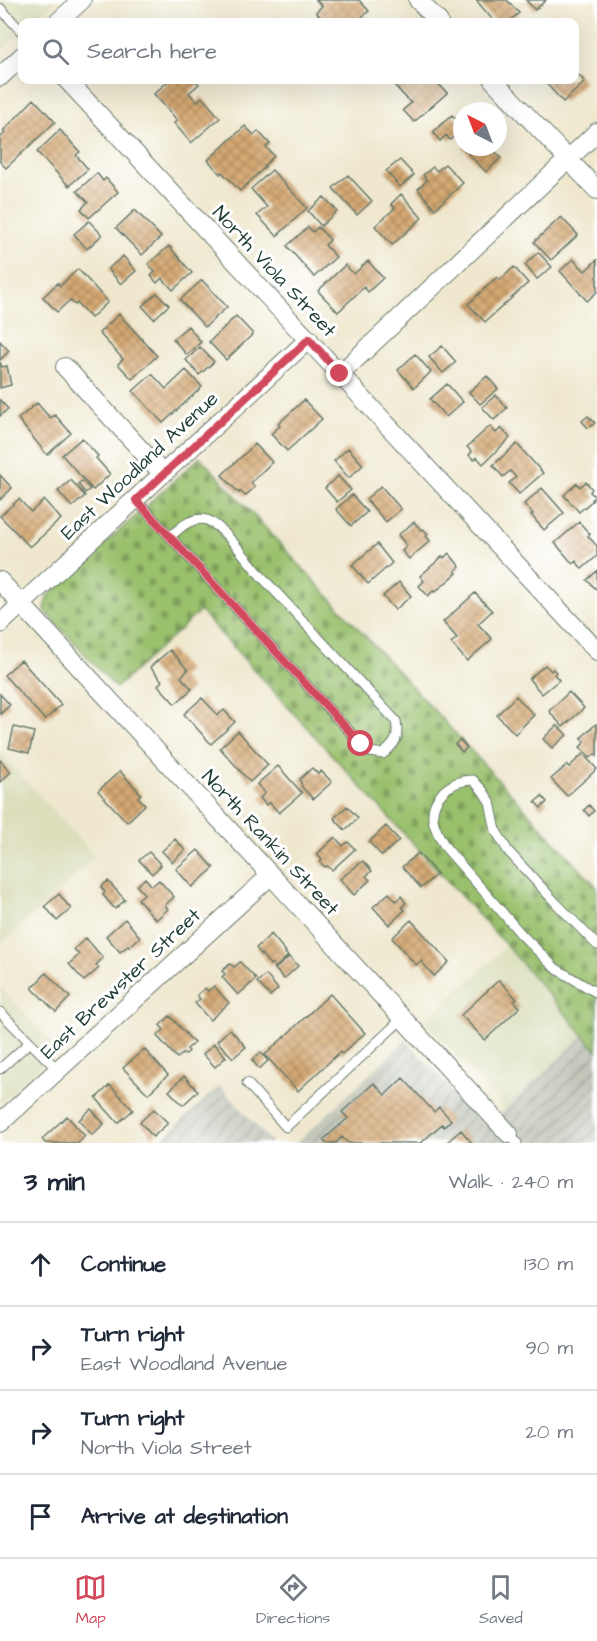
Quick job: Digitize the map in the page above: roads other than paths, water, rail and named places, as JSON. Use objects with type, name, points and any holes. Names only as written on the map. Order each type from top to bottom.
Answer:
[{"type":"street","points":[[62,18],[82,0]]},
{"type":"street","points":[[418,0],[435,18]]},
{"type":"street","points":[[0,77],[18,60]]},
{"type":"street","name":"North Viola Street","points":[[71,84],[597,651]]},
{"type":"street","points":[[497,84],[597,190]]},
{"type":"street","points":[[340,374],[597,132]]},
{"type":"street","name":"East Woodland Avenue","points":[[0,624],[309,339]]},
{"type":"street","points":[[65,367],[163,474]]},
{"type":"street","name":"North Rankin Street","points":[[0,581],[513,1138]]},
{"type":"street","name":"East Brewster Street","points":[[0,1124],[271,875]]},
{"type":"lane","points":[[0,8],[18,28]]},
{"type":"lane","points":[[136,500],[361,744],[370,752],[383,754],[393,746],[398,733],[396,721],[221,530],[208,520],[197,519],[184,524],[171,536]]},
{"type":"lane","points":[[597,945],[508,851],[496,831],[490,802],[483,790],[473,780],[462,780],[447,788],[433,807],[433,820],[437,833],[446,848],[521,934],[555,968],[597,993]]},
{"type":"lane","points":[[0,1012],[58,1070]]},
{"type":"lane","points":[[247,1083],[286,1126],[403,1018]]},
{"type":"lane","points":[[0,1069],[30,1042]]}]
